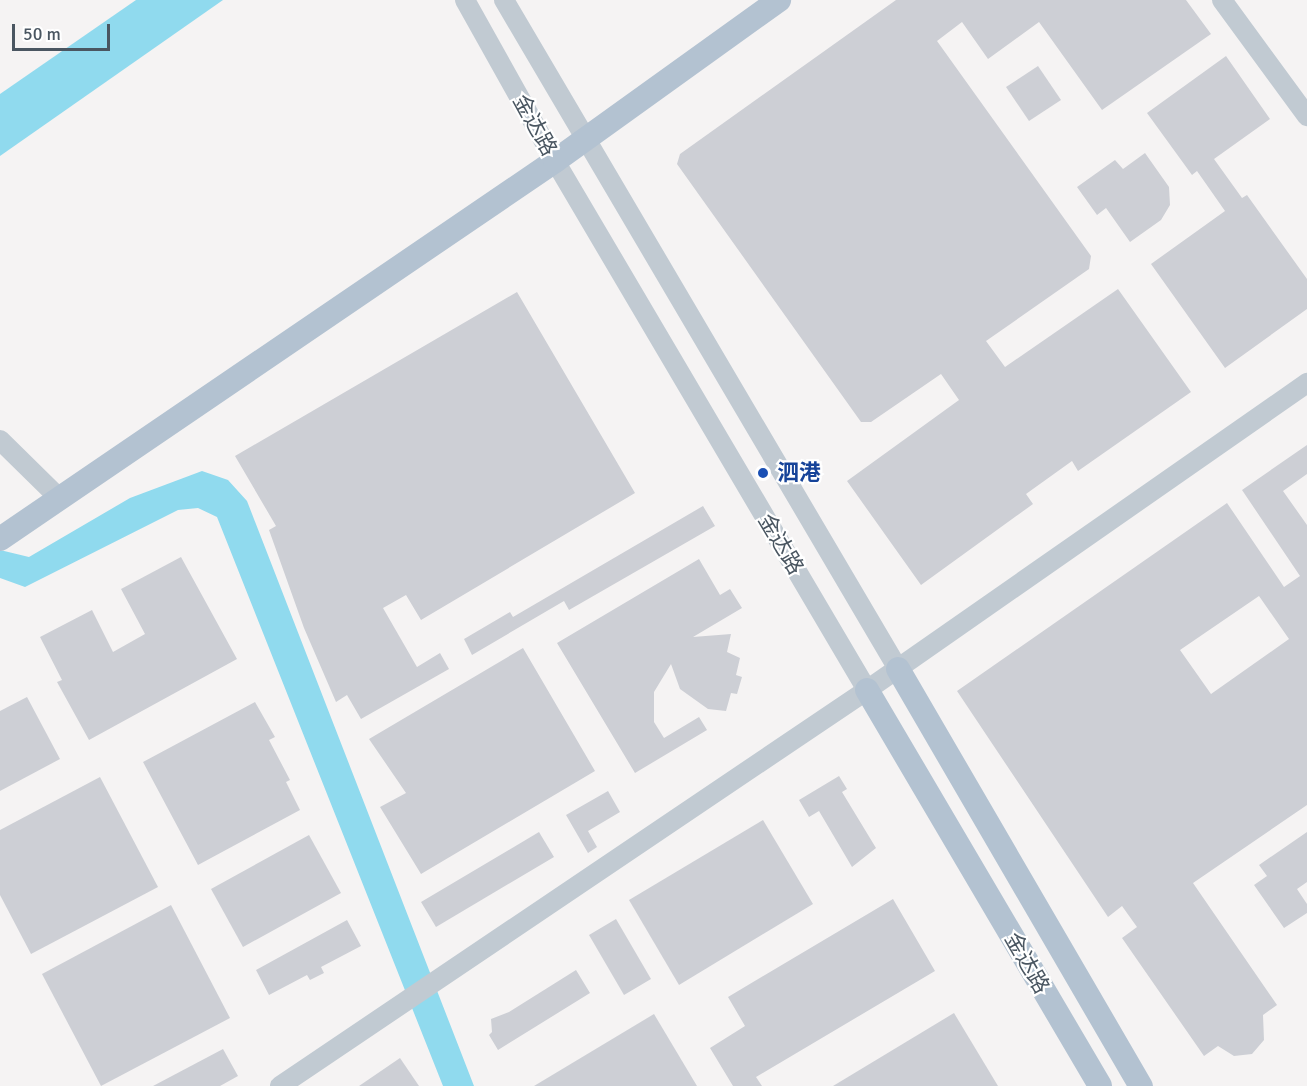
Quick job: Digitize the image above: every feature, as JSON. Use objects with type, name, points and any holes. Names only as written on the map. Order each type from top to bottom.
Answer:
[{"type":"main road","points":[[0,539],[555,161],[779,0]]},
{"type":"main road","name":"金达路","points":[[898,669],[1141,1086]]},
{"type":"main road","name":"金达路","points":[[867,690],[1100,1086]]},
{"type":"street","name":"金达路","points":[[465,0],[555,161],[867,690]]},
{"type":"street","name":"金达路","points":[[504,0],[898,669]]},
{"type":"street","points":[[1222,0],[1307,116]]},
{"type":"street","points":[[280,1086],[898,669],[1307,383]]},
{"type":"street","points":[[0,440],[59,498]]},
{"type":"water","points":[[136,0],[223,0],[0,156],[0,94]]},
{"type":"water","points":[[202,471],[228,480],[247,501],[474,1086],[443,1086],[217,517],[198,508],[178,510],[25,587],[0,578],[0,550],[29,557],[130,498]]},
{"type":"building","points":[[896,0],[1186,0],[1211,34],[1102,110],[1039,22],[988,59],[962,22],[937,41],[1091,256],[1089,269],[986,341],[1005,367],[1118,289],[1191,392],[1078,471],[1072,461],[1026,494],[1033,504],[921,585],[847,481],[959,400],[941,374],[871,422],[861,422],[677,164],[680,154]]},
{"type":"building","points":[[1226,56],[1270,119],[1214,159],[1242,198],[1247,195],[1307,279],[1307,309],[1225,368],[1151,264],[1225,211],[1197,171],[1192,175],[1147,113]]},
{"type":"building","points":[[1038,66],[1061,100],[1029,121],[1006,87]]},
{"type":"building","points":[[1145,153],[1169,187],[1170,205],[1161,220],[1130,242],[1106,208],[1097,215],[1077,187],[1115,160],[1123,169]]},
{"type":"building","points":[[517,292],[635,493],[421,620],[406,595],[383,608],[417,667],[440,653],[449,669],[361,719],[347,695],[336,702],[304,628],[269,530],[276,526],[235,456]]},
{"type":"building","points":[[1307,445],[1307,474],[1283,491],[1307,525],[1307,805],[1193,883],[1277,1005],[1263,1015],[1264,1040],[1252,1054],[1234,1056],[1218,1046],[1204,1056],[1122,938],[1137,927],[1122,906],[1108,917],[957,691],[1227,503],[1284,587],[1300,576],[1242,490]],"holes":[[[1259,596],[1289,639],[1211,694],[1180,650]]]},
{"type":"building","points":[[703,506],[715,526],[569,610],[564,601],[472,655],[464,639],[510,612],[513,617]]},
{"type":"building","points":[[181,557],[237,659],[89,740],[57,682],[62,680],[40,637],[92,610],[113,652],[145,634],[121,589]]},
{"type":"building","points":[[699,559],[720,595],[730,589],[742,608],[693,637],[731,634],[727,652],[740,658],[736,675],[742,677],[737,694],[731,693],[726,711],[708,709],[680,689],[671,664],[654,692],[654,722],[664,738],[699,717],[707,730],[635,773],[557,643]]},
{"type":"building","points":[[523,648],[595,771],[421,874],[380,807],[406,793],[369,739]]},
{"type":"building","points":[[27,697],[60,759],[0,791],[0,711]]},
{"type":"building","points":[[255,702],[275,737],[269,740],[290,780],[286,782],[300,810],[198,865],[143,762]]},
{"type":"building","points":[[839,776],[847,789],[842,792],[876,848],[852,867],[819,811],[809,817],[799,800]]},
{"type":"building","points":[[100,777],[158,887],[31,954],[0,895],[0,830]]},
{"type":"building","points":[[608,791],[620,812],[588,831],[597,847],[588,853],[566,815]]},
{"type":"building","points":[[763,820],[813,904],[679,985],[629,900]]},
{"type":"building","points":[[539,832],[554,857],[436,927],[421,902]]},
{"type":"building","points":[[1307,832],[1307,882],[1297,889],[1307,904],[1307,913],[1284,928],[1254,885],[1267,876],[1259,865]]},
{"type":"building","points":[[309,835],[341,893],[243,947],[211,889]]},
{"type":"building","points":[[893,899],[935,971],[756,1077],[762,1086],[733,1086],[710,1048],[745,1026],[728,997]]},
{"type":"building","points":[[171,905],[230,1018],[101,1086],[42,974]]},
{"type":"building","points":[[616,919],[651,979],[624,995],[589,935]]},
{"type":"building","points":[[347,920],[361,946],[321,967],[324,973],[310,980],[307,975],[269,995],[256,970]]},
{"type":"building","points":[[576,970],[590,993],[498,1050],[489,1035],[492,1032],[491,1019],[509,1012]]},
{"type":"building","points":[[954,1013],[998,1086],[833,1086]]},
{"type":"building","points":[[654,1014],[697,1086],[534,1086]]},
{"type":"building","points":[[223,1049],[238,1076],[220,1086],[153,1086]]},
{"type":"building","points":[[400,1058],[419,1086],[359,1086]]},
{"type":"place","name":"泗港","points":[[763,473]]}]
